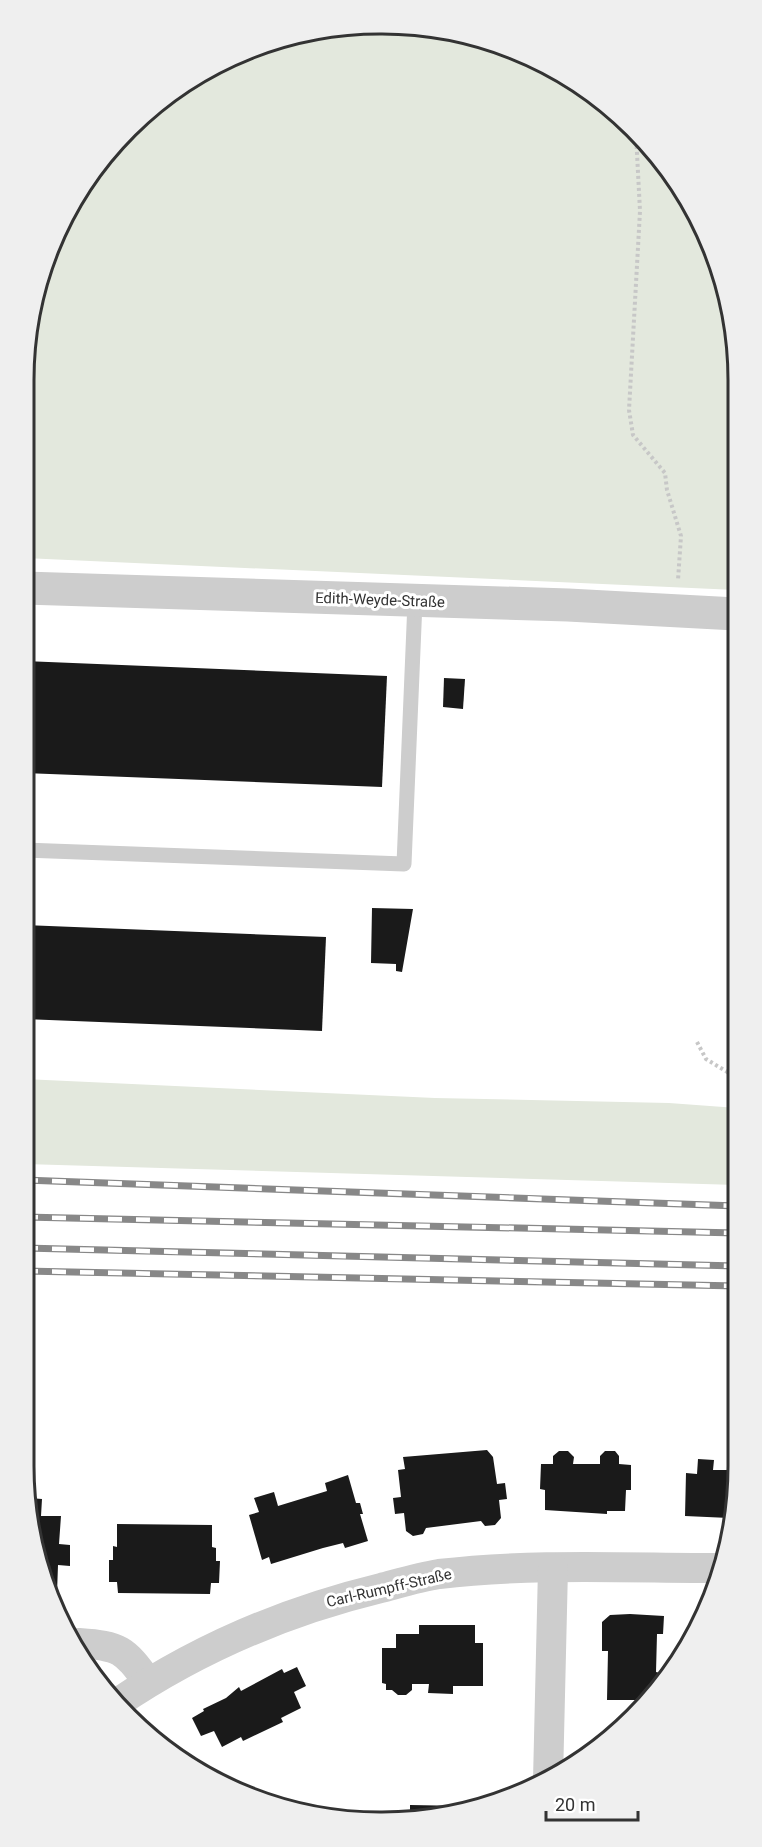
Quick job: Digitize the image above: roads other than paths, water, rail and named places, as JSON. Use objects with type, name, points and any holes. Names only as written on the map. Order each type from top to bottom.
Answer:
[{"type":"street","name":"Edith-Weyde-Straße","points":[[35,588],[568,605],[728,614]]},
{"type":"street","points":[[548,1769],[553,1568]]},
{"type":"street","name":"Carl-Rumpff-Straße","points":[[124,1698],[148,1682],[236,1636],[327,1601],[436,1574],[495,1569],[712,1568]]},
{"type":"street","points":[[84,1643],[107,1645],[129,1655],[148,1682]]},
{"type":"lane","points":[[35,850],[404,864],[416,602]]},
{"type":"railway","points":[[35,1180],[728,1206]]},
{"type":"railway","points":[[35,1217],[728,1233]]},
{"type":"railway","points":[[35,1248],[728,1266]]},
{"type":"railway","points":[[35,1271],[728,1286]]}]
